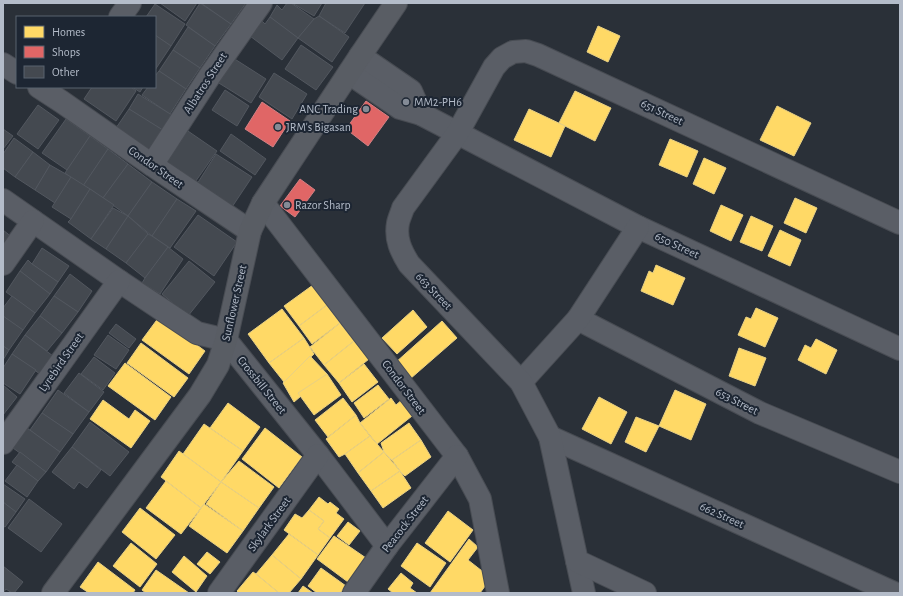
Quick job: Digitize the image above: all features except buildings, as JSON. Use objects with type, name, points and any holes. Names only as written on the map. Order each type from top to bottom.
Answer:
[{"type":"main road","name":"Sunflower Street","points":[[53,593],[200,395],[218,365],[226,340],[250,231],[263,203],[396,3]]},
{"type":"street","points":[[121,16],[130,3]]},
{"type":"street","name":"Albatros Street","points":[[152,165],[208,77],[261,3]]},
{"type":"street","name":"651 Street","points":[[457,134],[494,68],[502,58],[513,52],[526,51],[538,55],[900,223]]},
{"type":"street","points":[[3,64],[16,72]]},
{"type":"street","name":"650 Street","points":[[354,65],[400,108],[421,114],[638,227],[900,349]]},
{"type":"street","name":"Condor Street","points":[[43,88],[67,94],[152,165],[250,231]]},
{"type":"street","name":"663 Street","points":[[457,134],[404,208],[398,222],[397,237],[401,251],[409,264],[521,382],[550,437],[584,593]]},
{"type":"street","points":[[3,200],[119,281],[197,332],[226,340]]},
{"type":"street","name":"Condor Street","points":[[263,203],[457,456],[480,499],[494,590]]},
{"type":"street","points":[[3,264],[33,221]]},
{"type":"street","points":[[521,382],[578,319],[638,227]]},
{"type":"street","name":"Lyrebird Street","points":[[3,443],[119,281]]},
{"type":"street","name":"653 Street","points":[[578,319],[760,413],[900,472]]},
{"type":"street","name":"Crossbill Street","points":[[226,340],[318,455],[387,546]]},
{"type":"street","name":"662 Street","points":[[550,437],[894,593]]},
{"type":"street","name":"Skylark Street","points":[[219,593],[318,455]]},
{"type":"street","name":"Peacock Street","points":[[354,593],[387,546],[457,456]]},
{"type":"street","points":[[577,561],[645,593]]},
{"type":"place","name":"MM2-PH6","points":[[406,102]]},
{"type":"place","name":"ANC Trading","points":[[366,109]]},
{"type":"place","name":"JRM's Bigasan","points":[[278,127]]},
{"type":"place","name":"Razor Sharp","points":[[287,205]]}]
